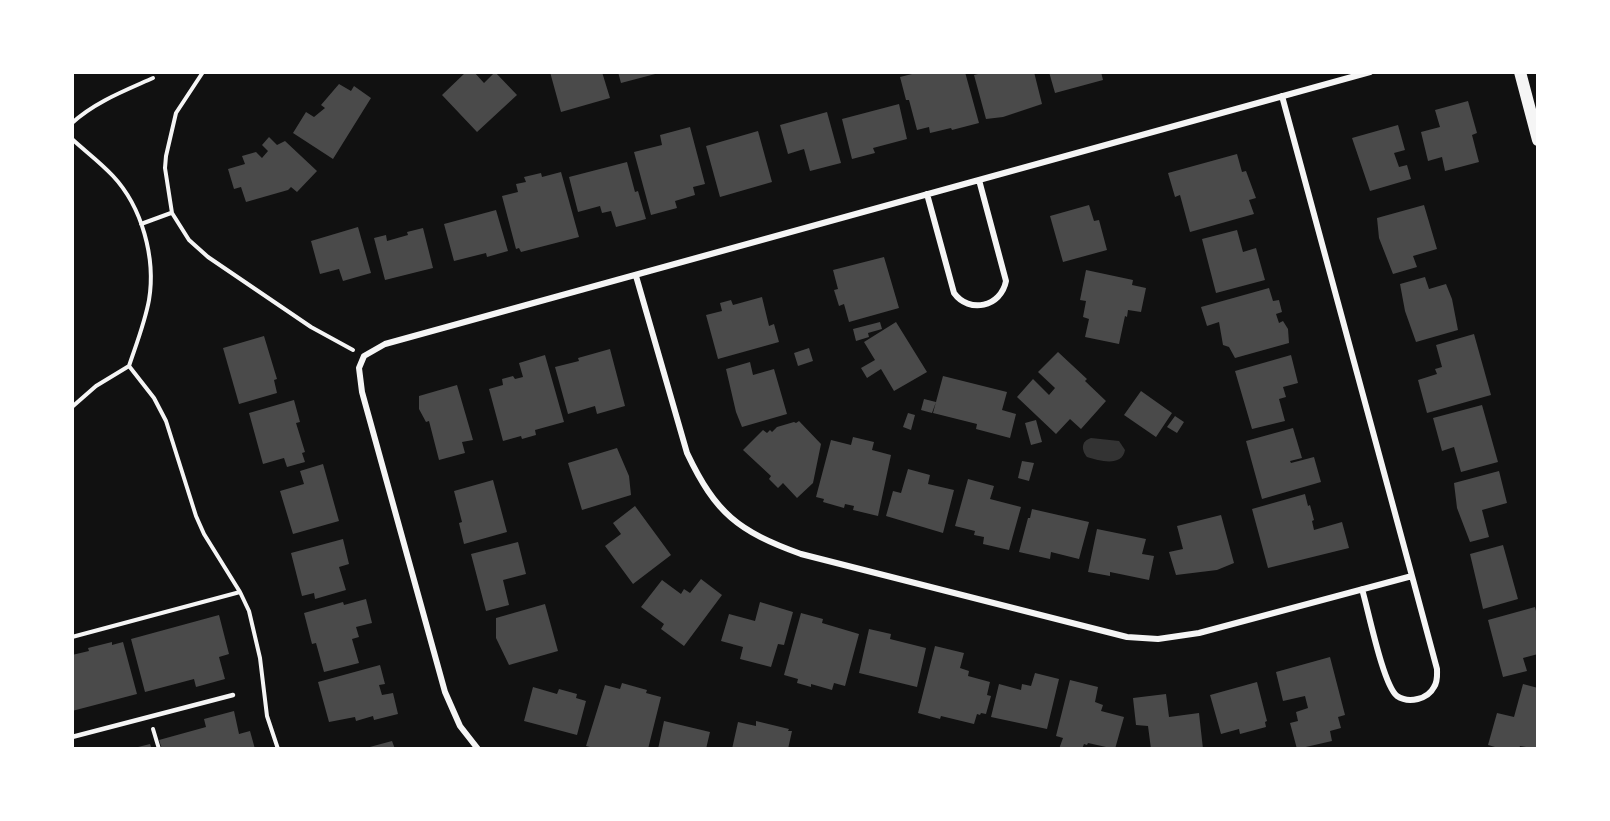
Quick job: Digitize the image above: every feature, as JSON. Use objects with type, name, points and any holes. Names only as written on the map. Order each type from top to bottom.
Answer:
[{"type":"main road","points":[[1520,72],[1538,140]]},
{"type":"street","points":[[478,749],[460,726],[446,692],[362,392],[359,368],[364,356],[385,344],[1370,72]]},
{"type":"street","points":[[1282,96],[1437,669],[1434,687],[1428,694],[1416,700],[1408,700],[1397,696],[1387,681],[1362,589]]},
{"type":"street","points":[[927,194],[954,293],[958,299],[970,305],[991,303],[1002,294],[1006,281],[979,180]]},
{"type":"street","points":[[636,276],[687,453],[700,480],[729,516],[744,529],[764,540],[801,554],[1127,637],[1158,639],[1198,633],[1412,576]]},
{"type":"lane","points":[[72,737],[233,695]]},
{"type":"path","points":[[202,72],[178,108],[166,156],[165,168],[172,213],[189,240],[208,257],[311,327],[364,356]]},
{"type":"path","points":[[72,123],[85,111],[153,78]]},
{"type":"path","points":[[72,138],[113,176],[130,201],[141,224],[150,261],[151,279],[149,302],[129,366],[96,386],[72,407]]},
{"type":"path","points":[[141,224],[172,213]]},
{"type":"path","points":[[129,366],[154,398],[166,421],[196,516],[249,611],[255,633],[267,716],[278,749]]},
{"type":"path","points":[[72,637],[240,592]]},
{"type":"shaded area","points":[[1091,438],[1119,441],[1125,450],[1123,455],[1115,461],[1087,457],[1083,446],[1085,441]]},
{"type":"building","points":[[466,72],[474,72],[484,83],[495,72],[517,95],[477,132],[442,95]]},
{"type":"building","points":[[550,72],[602,72],[610,98],[561,112]]},
{"type":"building","points":[[618,72],[659,72],[659,73],[621,83]]},
{"type":"building","points":[[920,72],[965,72],[979,123],[930,133],[929,127],[917,130],[900,77]]},
{"type":"building","points":[[986,72],[1034,72],[1042,104],[1003,117],[986,119],[974,75]]},
{"type":"building","points":[[1049,72],[1101,72],[1103,80],[1055,93]]},
{"type":"building","points":[[339,84],[351,91],[354,86],[371,98],[333,159],[293,133],[306,112],[314,117],[325,108],[321,105]]},
{"type":"building","points":[[1468,101],[1477,133],[1472,135],[1479,162],[1445,171],[1442,157],[1428,161],[1421,132],[1440,127],[1435,110]]},
{"type":"building","points":[[899,104],[907,139],[873,148],[875,153],[852,159],[842,119]]},
{"type":"building","points":[[827,112],[841,163],[810,171],[804,149],[788,154],[780,125]]},
{"type":"building","points":[[1398,125],[1405,150],[1394,153],[1399,167],[1407,165],[1411,179],[1370,191],[1352,138]]},
{"type":"building","points":[[690,127],[705,184],[693,187],[695,195],[675,201],[677,208],[651,215],[634,152],[662,145],[660,135]]},
{"type":"building","points":[[758,131],[772,182],[720,197],[706,146]]},
{"type":"building","points":[[269,137],[277,145],[285,141],[317,171],[297,192],[291,187],[288,190],[246,202],[241,187],[234,189],[228,169],[245,164],[242,156],[256,152],[262,158],[268,151],[262,145]]},
{"type":"building","points":[[1237,154],[1242,172],[1246,171],[1256,198],[1249,200],[1254,214],[1190,232],[1180,195],[1175,197],[1168,173]]},
{"type":"building","points":[[627,162],[635,192],[638,191],[646,219],[616,227],[611,211],[602,213],[600,206],[578,212],[569,177]]},
{"type":"building","points":[[561,172],[579,237],[521,252],[519,248],[516,249],[502,196],[518,192],[516,184],[526,182],[524,177],[541,173],[542,177]]},
{"type":"building","points":[[1089,205],[1094,221],[1099,220],[1107,250],[1063,262],[1050,216]]},
{"type":"building","points":[[1424,205],[1437,249],[1413,256],[1417,267],[1393,274],[1379,238],[1377,218]]},
{"type":"building","points":[[496,210],[508,251],[487,257],[486,253],[454,261],[444,224]]},
{"type":"building","points":[[358,227],[371,273],[343,281],[339,269],[320,274],[311,241]]},
{"type":"building","points":[[423,228],[433,268],[385,280],[374,238],[386,235],[387,241]]},
{"type":"building","points":[[1237,230],[1243,252],[1256,248],[1265,280],[1216,293],[1202,239]]},
{"type":"building","points":[[884,257],[899,308],[849,322],[844,304],[839,306],[834,290],[838,289],[833,270]]},
{"type":"building","points":[[1086,270],[1133,280],[1132,285],[1146,288],[1141,312],[1128,310],[1127,317],[1125,316],[1119,344],[1085,337],[1089,319],[1083,317],[1086,301],[1080,300]]},
{"type":"building","points":[[1425,277],[1429,289],[1446,284],[1452,299],[1458,330],[1416,342],[1405,311],[1400,284]]},
{"type":"building","points":[[1269,288],[1273,301],[1279,300],[1282,312],[1276,314],[1279,323],[1283,321],[1288,329],[1289,343],[1235,358],[1229,347],[1223,345],[1219,322],[1207,326],[1201,307]]},
{"type":"building","points":[[762,297],[769,326],[774,324],[779,342],[718,359],[706,315],[722,311],[720,303],[731,300],[733,305]]},
{"type":"building","points":[[880,322],[882,329],[868,333],[869,337],[856,341],[853,329]]},
{"type":"building","points":[[896,322],[927,372],[894,391],[881,369],[867,378],[861,368],[875,360],[864,342]]},
{"type":"building","points":[[1474,334],[1491,395],[1427,413],[1418,380],[1437,374],[1435,369],[1442,367],[1436,345]]},
{"type":"building","points":[[264,336],[277,379],[274,380],[277,393],[239,404],[223,348]]},
{"type":"building","points":[[809,348],[813,361],[798,366],[794,353]]},
{"type":"building","points":[[610,349],[625,406],[597,414],[595,406],[568,414],[555,367]]},
{"type":"building","points":[[1058,352],[1087,379],[1085,381],[1106,401],[1081,429],[1070,419],[1056,434],[1017,397],[1033,379],[1049,395],[1055,388],[1038,372]]},
{"type":"building","points":[[545,355],[564,422],[535,430],[536,435],[503,441],[489,389],[503,385],[502,379],[513,376],[515,379],[523,377],[519,363]]},
{"type":"building","points":[[1291,355],[1298,383],[1283,387],[1286,397],[1279,399],[1285,421],[1252,429],[1235,371]]},
{"type":"building","points":[[750,362],[753,375],[774,369],[787,414],[742,427],[726,369]]},
{"type":"building","points":[[943,376],[1007,392],[1002,410],[1016,414],[1010,438],[976,429],[977,424],[933,413]]},
{"type":"building","points":[[457,385],[473,440],[462,442],[465,453],[439,460],[429,421],[426,422],[419,409],[419,396]]},
{"type":"building","points":[[1141,391],[1172,413],[1156,437],[1124,415]]},
{"type":"building","points":[[924,399],[936,402],[932,413],[921,410]]},
{"type":"building","points":[[294,400],[300,422],[296,423],[305,452],[302,453],[305,462],[287,467],[284,458],[263,464],[249,413]]},
{"type":"building","points":[[1482,405],[1498,462],[1461,472],[1454,447],[1442,451],[1433,418]]},
{"type":"building","points":[[908,413],[915,415],[911,430],[903,427]]},
{"type":"building","points":[[1175,416],[1184,422],[1177,433],[1167,427]]},
{"type":"building","points":[[1036,420],[1042,442],[1031,445],[1025,423]]},
{"type":"building","points":[[799,421],[821,444],[813,483],[797,498],[783,483],[778,488],[769,479],[771,476],[743,450],[763,430],[767,433],[770,430],[772,432],[777,427]]},
{"type":"building","points":[[1293,428],[1302,458],[1290,461],[1291,463],[1314,457],[1321,482],[1262,499],[1246,441]]},
{"type":"building","points":[[853,437],[874,442],[872,450],[891,455],[878,516],[853,510],[854,506],[845,504],[844,508],[823,502],[824,499],[816,497],[831,440],[851,445]]},
{"type":"building","points":[[617,448],[629,476],[631,495],[582,510],[568,463]]},
{"type":"building","points":[[1022,461],[1034,463],[1029,481],[1018,478]]},
{"type":"building","points":[[323,464],[339,521],[293,534],[280,491],[304,484],[300,471]]},
{"type":"building","points":[[908,469],[930,475],[928,484],[954,490],[943,533],[886,516],[893,491],[901,493]]},
{"type":"building","points":[[1499,471],[1507,503],[1482,510],[1489,537],[1470,542],[1457,508],[1454,483]]},
{"type":"building","points":[[968,479],[994,486],[990,499],[1021,507],[1009,550],[983,544],[984,537],[974,535],[975,531],[955,526]]},
{"type":"building","points":[[493,480],[507,532],[464,544],[459,523],[462,522],[454,491]]},
{"type":"building","points":[[1305,494],[1314,520],[1312,521],[1314,530],[1342,522],[1349,548],[1268,568],[1252,509]]},
{"type":"building","points":[[635,506],[671,555],[633,584],[605,546],[621,534],[613,523]]},
{"type":"building","points":[[1032,509],[1089,522],[1079,559],[1051,552],[1050,559],[1019,552]]},
{"type":"building","points":[[1221,515],[1234,563],[1217,570],[1176,575],[1169,552],[1183,549],[1177,526]]},
{"type":"building","points":[[1097,529],[1146,539],[1142,554],[1154,556],[1149,580],[1110,572],[1110,576],[1088,572]]},
{"type":"building","points":[[343,539],[349,564],[339,567],[346,590],[315,599],[314,593],[302,596],[291,553]]},
{"type":"building","points":[[518,542],[526,574],[503,580],[509,605],[486,611],[471,554]]},
{"type":"building","points":[[1503,545],[1518,599],[1483,609],[1470,554]]},
{"type":"building","points":[[701,579],[722,595],[684,646],[661,629],[664,624],[641,607],[662,580],[681,594],[684,589],[690,593]]},
{"type":"building","points":[[366,599],[372,623],[356,627],[359,637],[352,639],[359,663],[324,672],[316,643],[312,644],[304,613],[343,602],[344,605]]},
{"type":"building","points":[[760,602],[793,612],[784,645],[778,644],[771,667],[740,659],[743,647],[721,641],[729,614],[755,621]]},
{"type":"building","points":[[545,604],[558,651],[509,665],[496,638],[496,618]]},
{"type":"building","points":[[1535,607],[1538,619],[1538,654],[1523,658],[1527,671],[1503,677],[1488,620]]},
{"type":"building","points":[[801,613],[823,619],[822,623],[859,634],[845,686],[834,683],[832,690],[811,684],[811,687],[797,683],[798,679],[784,675]]},
{"type":"building","points":[[219,615],[229,654],[219,657],[225,679],[196,687],[194,679],[145,692],[131,639]]},
{"type":"building","points":[[869,629],[891,634],[890,639],[926,648],[917,687],[859,673]]},
{"type":"building","points":[[112,642],[112,645],[123,642],[137,694],[72,711],[72,655]]},
{"type":"building","points":[[935,646],[964,653],[960,668],[969,671],[968,676],[990,682],[987,695],[991,696],[986,714],[977,714],[974,724],[918,713]]},
{"type":"building","points":[[1330,657],[1345,715],[1338,717],[1341,728],[1330,731],[1332,741],[1297,749],[1290,723],[1298,721],[1296,712],[1308,708],[1305,696],[1283,701],[1276,672]]},
{"type":"building","points":[[380,665],[385,684],[379,685],[382,695],[393,693],[398,714],[374,720],[373,716],[356,721],[355,717],[329,722],[318,682]]},
{"type":"building","points":[[1035,673],[1059,679],[1047,729],[991,717],[999,684],[1021,690],[1022,684],[1031,686]]},
{"type":"building","points":[[1070,680],[1098,687],[1095,702],[1103,705],[1101,711],[1124,717],[1115,749],[1088,743],[1084,744],[1082,749],[1059,749],[1063,738],[1056,736]]},
{"type":"building","points":[[1257,682],[1267,721],[1265,722],[1266,727],[1240,734],[1239,729],[1221,734],[1210,695]]},
{"type":"building","points":[[622,683],[647,690],[646,693],[661,697],[648,749],[598,749],[586,746],[605,685],[620,689]]},
{"type":"building","points":[[1523,684],[1538,688],[1538,749],[1520,746],[1519,749],[1502,749],[1488,745],[1497,713],[1514,717]]},
{"type":"building","points":[[533,687],[557,694],[559,689],[577,694],[576,698],[586,701],[577,735],[524,721]]},
{"type":"building","points":[[1166,694],[1169,717],[1199,713],[1203,749],[1151,749],[1148,726],[1136,725],[1133,698]]},
{"type":"building","points":[[234,711],[239,734],[250,731],[255,749],[162,749],[159,740],[206,727],[204,719]]},
{"type":"building","points":[[664,721],[710,732],[706,749],[658,749]]},
{"type":"building","points":[[756,721],[792,731],[788,749],[732,749],[738,722],[756,726]]},
{"type":"building","points":[[392,741],[395,749],[366,749],[366,748]]},
{"type":"building","points":[[150,744],[152,749],[134,749],[134,748]]}]
